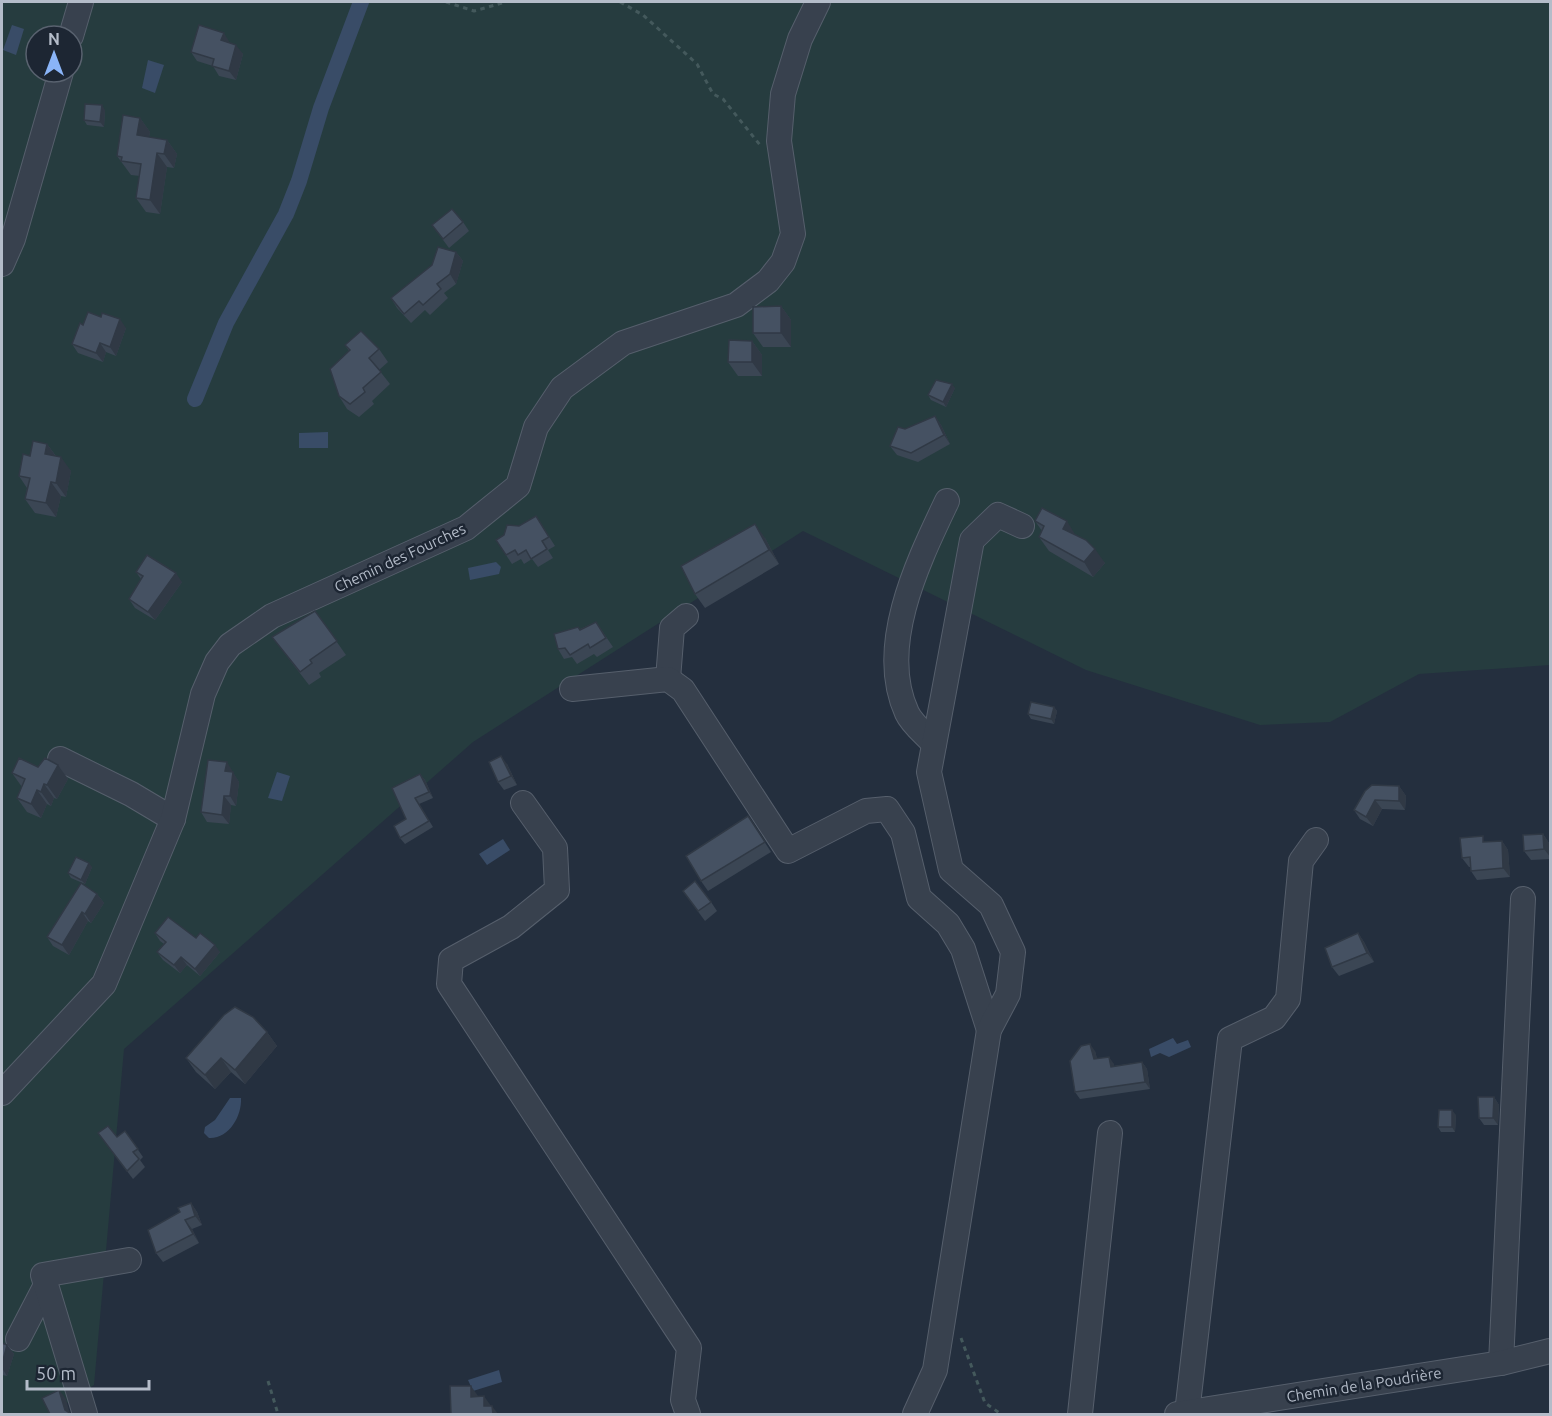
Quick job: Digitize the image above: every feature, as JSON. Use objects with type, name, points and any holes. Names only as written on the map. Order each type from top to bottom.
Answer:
[{"type":"street","points":[[75,24],[81,2]]},
{"type":"street","name":"Chemin des Fourches","points":[[2,1093],[104,984],[173,819],[203,694],[218,662],[230,645],[272,616],[466,528],[518,486],[536,427],[562,388],[590,365],[623,343],[736,305],[768,281],[783,262],[793,234],[779,141],[783,94],[800,39],[818,2]]},
{"type":"street","points":[[2,264],[14,239],[58,84]]},
{"type":"street","points":[[934,744],[907,714],[897,674],[900,620],[917,564],[947,501]]},
{"type":"street","points":[[915,1414],[935,1370],[989,1030],[1008,994],[1012,952],[991,905],[951,870],[929,772],[972,540],[998,515],[1022,526]]},
{"type":"street","points":[[668,679],[672,628],[686,616]]},
{"type":"street","points":[[572,689],[668,679],[683,690],[788,851],[866,811],[887,809],[903,833],[919,898],[948,924],[963,949],[989,1030]]},
{"type":"street","points":[[60,759],[131,794],[173,819]]},
{"type":"street","points":[[523,803],[555,848],[557,890],[511,927],[451,960],[449,984],[689,1348],[683,1400],[688,1414]]},
{"type":"street","points":[[1182,1414],[1230,1039],[1274,1018],[1288,999],[1301,861],[1316,840]]},
{"type":"street","points":[[1501,1363],[1523,899]]},
{"type":"street","points":[[1080,1414],[1110,1133]]},
{"type":"street","points":[[85,1414],[43,1275],[129,1260]]},
{"type":"street","points":[[18,1339],[46,1285]]},
{"type":"street","name":"Chemin de la Poudrière","points":[[1182,1414],[1501,1363],[1551,1350]]},
{"type":"path","points":[[446,2],[474,11],[506,2]]},
{"type":"path","points":[[620,2],[643,15],[697,64],[713,94],[723,99],[761,146],[763,160],[783,168]]},
{"type":"path","points":[[958,1331],[985,1403],[1001,1414]]},
{"type":"path","points":[[268,1381],[278,1414]]},
{"type":"green space","points":[[2,2],[1550,2],[1550,665],[1419,674],[1330,722],[1260,725],[1086,670],[803,531],[473,742],[124,1049],[94,1385],[51,1414],[2,1414]]},
{"type":"water","points":[[12,25],[24,29],[16,55],[3,50]]},
{"type":"water","points":[[148,60],[164,65],[155,93],[142,88]]},
{"type":"water","points":[[328,432],[328,448],[299,448],[299,433]]},
{"type":"water","points":[[496,562],[501,567],[499,574],[470,580],[468,568]]},
{"type":"water","points":[[277,772],[290,776],[282,801],[268,798]]},
{"type":"water","points":[[503,839],[510,850],[487,865],[479,854]]},
{"type":"water","points":[[1173,1038],[1177,1044],[1188,1040],[1191,1047],[1169,1057],[1160,1053],[1151,1057],[1149,1049]]},
{"type":"water","points":[[230,1098],[241,1098],[237,1119],[223,1135],[209,1138],[204,1133],[205,1127],[215,1120]]},
{"type":"water","points":[[499,1370],[502,1382],[473,1391],[468,1380]]},
{"type":"building","points":[[199,25],[224,33],[221,40],[236,45],[229,71],[212,66],[214,59],[191,52]]},
{"type":"building","points":[[85,104],[102,105],[100,122],[84,120]]},
{"type":"building","points":[[123,115],[140,118],[137,135],[167,140],[164,154],[157,153],[150,200],[136,198],[141,164],[121,161],[122,157],[117,156]]},
{"type":"building","points":[[452,209],[463,222],[443,239],[432,225]]},
{"type":"building","points":[[438,247],[456,252],[450,274],[437,284],[441,289],[423,305],[419,301],[404,314],[391,298],[432,265]]},
{"type":"building","points":[[781,306],[781,333],[753,333],[753,307]]},
{"type":"building","points":[[88,312],[101,317],[102,313],[120,319],[110,347],[100,343],[96,353],[72,344],[80,323],[83,325]]},
{"type":"building","points":[[361,331],[379,349],[369,358],[381,372],[363,388],[365,392],[350,404],[339,396],[330,369],[350,350],[345,345]]},
{"type":"building","points":[[729,340],[752,341],[752,362],[728,362]]},
{"type":"building","points":[[936,380],[952,384],[943,402],[928,395]]},
{"type":"building","points":[[935,416],[944,435],[911,453],[890,446],[898,427],[905,429]]},
{"type":"building","points":[[33,441],[47,444],[45,454],[61,457],[56,483],[51,482],[46,503],[25,499],[30,478],[19,476],[23,454],[30,456]]},
{"type":"building","points":[[1042,508],[1067,521],[1063,529],[1086,540],[1095,549],[1084,562],[1039,537],[1044,526],[1035,521]]},
{"type":"building","points":[[536,516],[549,537],[542,541],[547,549],[531,559],[526,550],[518,555],[515,550],[506,555],[496,540],[504,535],[507,525],[519,526]]},
{"type":"building","points":[[755,524],[769,550],[695,594],[681,566]]},
{"type":"building","points":[[147,555],[176,573],[148,612],[129,599],[143,576],[136,572]]},
{"type":"building","points":[[315,611],[337,641],[310,660],[312,663],[300,672],[272,637]]},
{"type":"building","points":[[596,622],[606,638],[590,648],[588,644],[570,655],[565,648],[558,649],[554,634],[578,627],[580,630]]},
{"type":"building","points":[[1031,702],[1054,707],[1051,719],[1028,714]]},
{"type":"building","points":[[501,756],[511,776],[498,782],[489,762]]},
{"type":"building","points":[[19,758],[38,767],[45,758],[58,765],[47,785],[44,784],[41,792],[37,790],[31,804],[17,798],[25,779],[12,773]]},
{"type":"building","points":[[208,760],[227,762],[225,771],[233,772],[230,796],[224,796],[222,815],[201,812]]},
{"type":"building","points":[[420,774],[429,792],[415,798],[429,821],[400,838],[394,826],[406,819],[392,788]]},
{"type":"building","points":[[1372,785],[1399,786],[1399,801],[1375,800],[1366,817],[1354,810],[1365,791]]},
{"type":"building","points":[[748,816],[765,842],[701,881],[686,856]]},
{"type":"building","points":[[1543,834],[1544,849],[1524,851],[1523,835]]},
{"type":"building","points":[[1483,836],[1483,842],[1502,841],[1503,868],[1471,871],[1470,857],[1462,858],[1460,838]]},
{"type":"building","points":[[76,857],[89,863],[81,880],[68,873]]},
{"type":"building","points":[[695,881],[711,902],[698,911],[683,891]]},
{"type":"building","points":[[81,883],[97,894],[85,914],[82,912],[62,945],[47,937]]},
{"type":"building","points":[[168,917],[196,938],[200,933],[215,945],[195,969],[181,957],[174,965],[157,952],[166,942],[155,933]]},
{"type":"building","points":[[1358,933],[1367,953],[1332,967],[1325,948]]},
{"type":"building","points":[[235,1007],[253,1017],[267,1032],[235,1070],[221,1058],[205,1075],[186,1058],[224,1015]]},
{"type":"building","points":[[1090,1044],[1094,1059],[1109,1057],[1111,1067],[1142,1062],[1145,1082],[1075,1092],[1070,1061],[1081,1046]]},
{"type":"building","points":[[1478,1097],[1494,1097],[1493,1118],[1479,1118]]},
{"type":"building","points":[[1439,1110],[1452,1110],[1452,1127],[1438,1127]]},
{"type":"building","points":[[108,1126],[117,1137],[125,1131],[138,1149],[133,1152],[139,1159],[127,1171],[98,1133]]},
{"type":"building","points":[[191,1203],[195,1216],[185,1220],[193,1234],[156,1253],[148,1230],[180,1212],[178,1208]]},
{"type":"building","points":[[2,1343],[7,1345],[2,1364]]},
{"type":"building","points":[[450,1386],[471,1386],[471,1397],[484,1396],[484,1406],[492,1406],[493,1414],[451,1414]]},
{"type":"building","points":[[59,1390],[65,1410],[71,1414],[50,1414],[42,1398]]},
{"type":"waterway","points":[[195,399],[226,323],[286,214],[299,181],[321,108],[361,2]]}]
